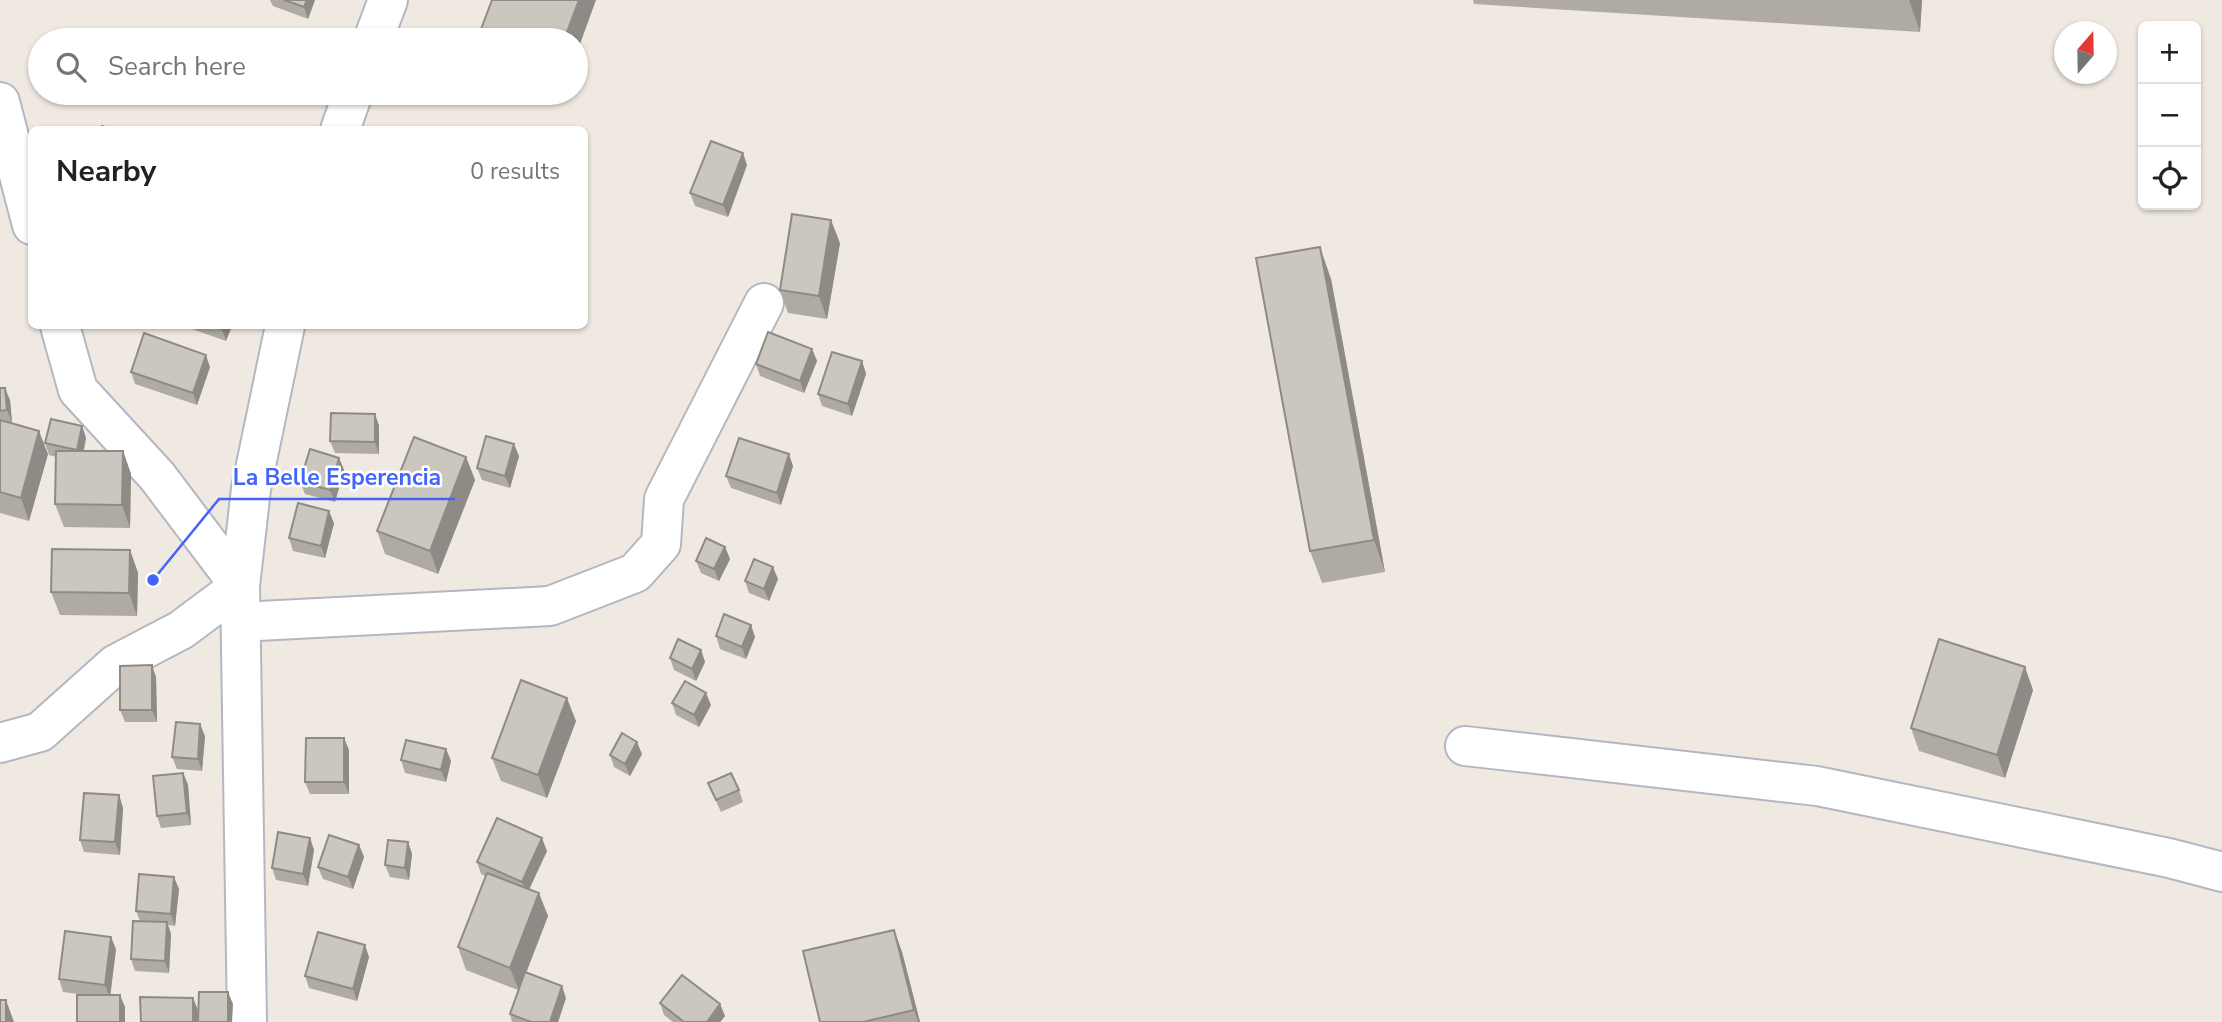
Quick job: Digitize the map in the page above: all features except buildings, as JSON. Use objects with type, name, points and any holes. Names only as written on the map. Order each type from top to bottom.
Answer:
[{"type":"street","points":[[378,28],[388,0]]},
{"type":"street","points":[[0,102],[28,210]]},
{"type":"street","points":[[341,126],[349,105]]},
{"type":"street","points":[[0,743],[40,732],[116,664],[181,630],[240,604],[550,606],[635,573],[661,544],[664,499],[764,303]]},
{"type":"street","points":[[61,329],[78,390],[157,475],[240,604]]},
{"type":"street","points":[[247,1022],[240,604],[251,489],[284,329]]},
{"type":"street","points":[[1465,746],[1816,786],[2169,858],[2222,872]]},
{"type":"place","name":"La Belle Esperencia","points":[[153,580]]}]
